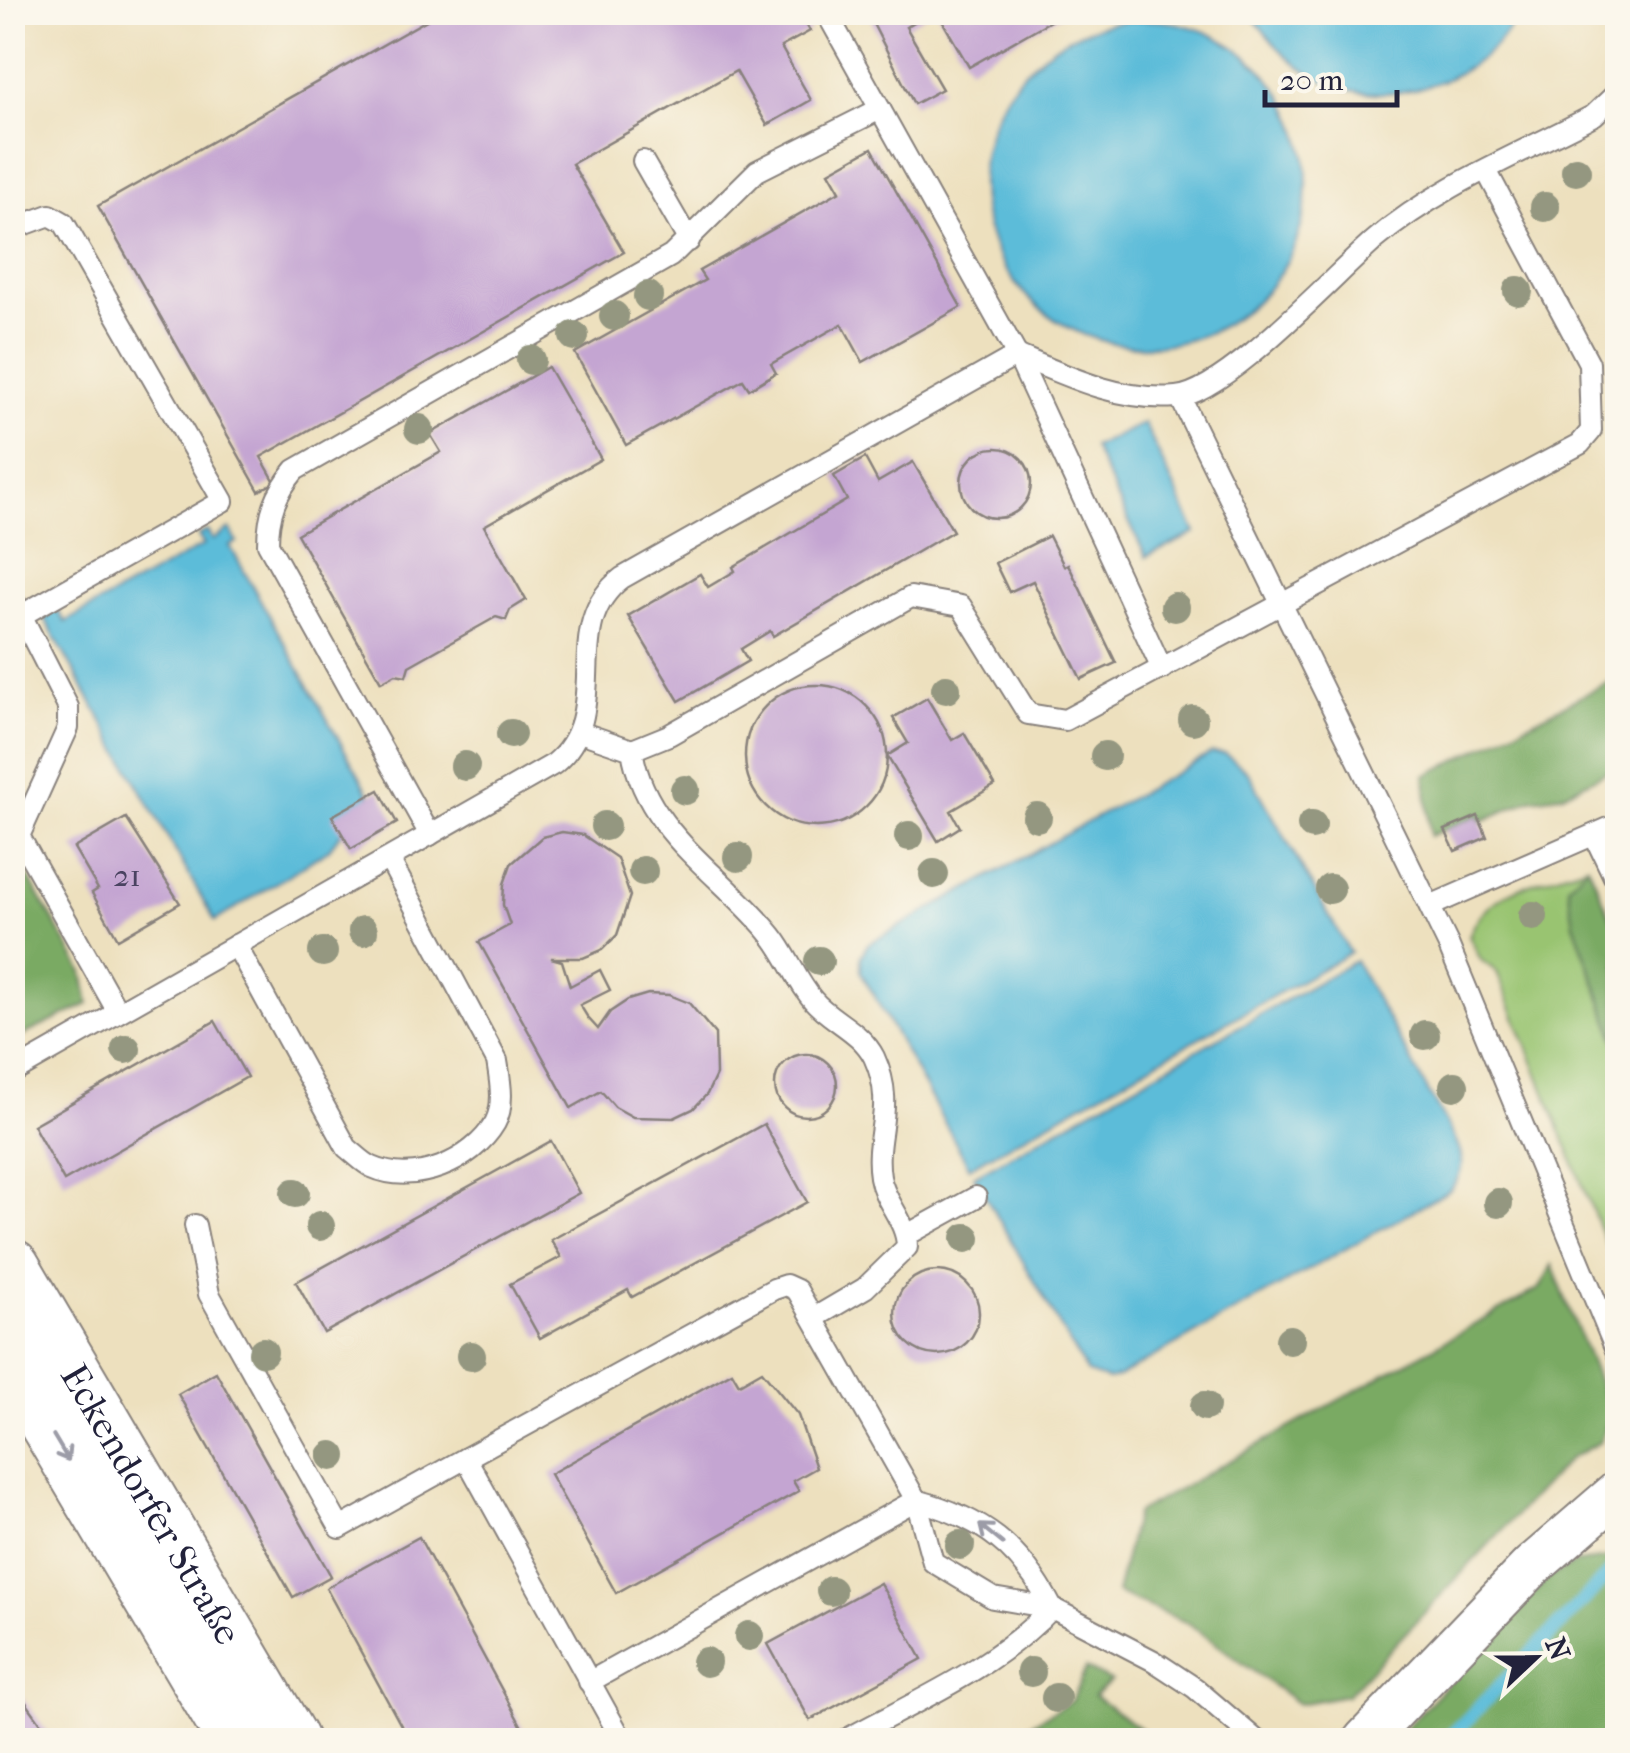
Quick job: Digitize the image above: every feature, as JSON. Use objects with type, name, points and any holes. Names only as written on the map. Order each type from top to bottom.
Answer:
[{"type":"main road","name":"Eckendorfer Straße","points":[[12,1268],[290,1740]]},
{"type":"main road","name":"Eckendorfer Straße","points":[[12,1364],[235,1740]]},
{"type":"street","points":[[1364,1740],[1531,1567],[1618,1492]]},
{"type":"lane","points":[[826,12],[1017,354],[1162,669]]},
{"type":"lane","points":[[1017,354],[1080,382],[1140,396],[1180,398],[1223,378],[1396,224],[1594,115],[1618,92]]},
{"type":"lane","points":[[430,835],[268,544],[268,520],[280,489],[296,470],[689,241],[758,171],[880,109]]},
{"type":"lane","points":[[644,162],[689,241]]},
{"type":"lane","points":[[580,732],[632,750],[670,735],[912,597],[961,606],[1028,714],[1065,720],[1580,444],[1591,431],[1589,363],[1487,172]]},
{"type":"lane","points":[[12,229],[50,214],[64,224],[223,501],[17,606],[68,707],[68,728],[16,831],[118,1012]]},
{"type":"lane","points":[[12,1073],[554,764],[569,752],[580,732],[590,624],[602,594],[1017,354]]},
{"type":"lane","points":[[1180,398],[1430,906],[1618,1355]]},
{"type":"lane","points":[[632,750],[636,776],[650,805],[670,832],[774,938],[816,1003],[872,1052],[884,1092],[881,1183],[907,1235],[907,1247],[866,1288],[814,1318]]},
{"type":"lane","points":[[1430,906],[1618,824]]},
{"type":"lane","points":[[1594,834],[1618,886]]},
{"type":"lane","points":[[236,945],[347,1148],[372,1167],[412,1174],[448,1165],[476,1145],[496,1121],[502,1091],[497,1061],[389,859]]},
{"type":"lane","points":[[907,1235],[976,1197]]},
{"type":"lane","points":[[195,1225],[209,1294],[340,1528],[774,1289],[786,1286],[797,1290],[916,1500],[933,1562],[1010,1605],[1052,1608],[1180,1677],[1256,1740]]},
{"type":"lane","points":[[466,1458],[622,1740]]},
{"type":"lane","points":[[589,1682],[916,1500],[968,1516],[1022,1560],[1052,1608]]},
{"type":"lane","points":[[845,1740],[1011,1648],[1052,1608]]},
{"type":"green space","points":[[1617,678],[1617,766],[1561,795],[1531,799],[1482,821],[1478,815],[1430,836],[1425,776]]},
{"type":"green space","points":[[12,849],[83,972],[89,1004],[13,1040]]},
{"type":"green space","points":[[1588,865],[1568,886],[1574,924],[1617,1044],[1617,1239],[1606,1244],[1497,972],[1481,960],[1469,936],[1489,906],[1503,896]]},
{"type":"green space","points":[[1588,865],[1617,931],[1617,1043],[1574,924],[1568,886]]},
{"type":"green space","points":[[1552,1265],[1611,1414],[1600,1442],[1569,1459],[1347,1695],[1298,1704],[1188,1623],[1116,1593],[1136,1513],[1540,1288]]},
{"type":"green space","points":[[1617,1560],[1617,1740],[1394,1740],[1549,1577],[1577,1562]]},
{"type":"green space","points":[[1086,1669],[1111,1681],[1094,1696],[1156,1740],[1003,1740],[1071,1701]]},
{"type":"water","points":[[1250,13],[1518,13],[1503,37],[1458,74],[1401,92],[1371,93],[1343,88],[1306,71],[1279,49]]},
{"type":"water","points":[[1144,20],[1176,23],[1221,39],[1248,57],[1270,79],[1295,121],[1304,151],[1304,215],[1288,260],[1270,287],[1248,309],[1206,334],[1176,343],[1144,346],[1112,343],[1067,327],[1040,309],[1018,287],[993,245],[984,215],[981,183],[984,151],[1000,106],[1018,79],[1040,57],[1082,32],[1112,23]]},
{"type":"water","points":[[1144,423],[1196,533],[1146,557],[1093,447]]},
{"type":"water","points":[[230,529],[237,542],[230,546],[370,795],[328,850],[215,921],[43,616],[56,608],[65,622],[204,545],[198,536],[207,531],[213,540]]},
{"type":"water","points":[[1212,753],[1226,754],[1248,772],[1350,953],[969,1167],[861,972],[861,956],[868,944]]},
{"type":"water","points":[[1355,961],[1456,1141],[1461,1161],[1454,1184],[1450,1190],[1120,1376],[1108,1380],[1087,1373],[974,1176]]},
{"type":"building","points":[[441,12],[799,12],[810,31],[781,47],[811,100],[767,125],[736,71],[572,164],[624,252],[261,457],[275,482],[259,491],[98,206]]},
{"type":"building","points":[[867,12],[931,12],[906,27],[942,89],[914,104]]},
{"type":"building","points":[[937,12],[1066,12],[969,67]]},
{"type":"building","points":[[872,148],[961,307],[863,362],[842,324],[771,364],[776,373],[749,389],[743,380],[626,445],[575,353],[705,280],[699,271],[840,191],[829,172]]},
{"type":"building","points":[[548,367],[601,459],[484,526],[526,600],[510,610],[506,620],[496,617],[409,666],[406,676],[396,674],[381,682],[297,534],[441,452],[430,434]]},
{"type":"building","points":[[996,448],[1021,458],[1031,483],[1021,508],[996,518],[971,508],[961,483],[971,458]]},
{"type":"building","points":[[865,458],[878,482],[913,462],[953,531],[773,636],[770,631],[741,649],[748,661],[679,701],[628,616],[700,574],[708,587],[735,571],[733,567],[847,500],[834,476]]},
{"type":"building","points":[[1049,536],[1064,566],[1068,564],[1116,663],[1081,679],[1033,581],[1009,592],[995,563]]},
{"type":"building","points":[[816,685],[843,691],[866,706],[881,729],[887,756],[881,783],[866,806],[843,821],[816,827],[789,821],[766,806],[751,783],[745,756],[751,729],[766,706],[789,691]]},
{"type":"building","points":[[927,698],[952,740],[964,733],[995,785],[951,811],[960,827],[938,841],[887,756],[908,743],[893,718]]},
{"type":"building","points":[[379,790],[397,823],[351,849],[332,816]]},
{"type":"building","points":[[1478,816],[1487,837],[1455,851],[1445,830]]},
{"type":"building","points":[[126,818],[180,903],[118,939],[92,893],[98,889],[74,848]]},
{"type":"building","points":[[562,832],[583,835],[617,858],[630,896],[617,935],[602,950],[583,958],[551,958],[562,961],[570,986],[600,970],[610,990],[580,1005],[588,1018],[598,1029],[610,1012],[628,1000],[648,994],[669,995],[689,1003],[715,1034],[716,1075],[707,1094],[693,1109],[674,1118],[633,1117],[615,1107],[601,1091],[571,1108],[479,942],[510,925],[503,905],[504,884],[511,864],[542,837]]},
{"type":"building","points":[[215,1021],[247,1077],[64,1181],[33,1125]]},
{"type":"building","points":[[806,1054],[828,1063],[837,1085],[828,1107],[806,1116],[784,1107],[775,1085],[784,1063]]},
{"type":"building","points":[[764,1124],[807,1202],[632,1297],[628,1290],[540,1338],[510,1284],[561,1257],[551,1240]]},
{"type":"building","points":[[551,1141],[579,1193],[324,1333],[296,1282]]},
{"type":"building","points":[[937,1271],[953,1274],[967,1283],[976,1297],[976,1329],[967,1343],[953,1352],[937,1355],[921,1352],[907,1343],[898,1329],[895,1313],[898,1297],[907,1283],[921,1274]]},
{"type":"building","points":[[762,1371],[798,1415],[816,1468],[793,1481],[799,1491],[616,1593],[550,1474],[732,1372],[739,1384]]},
{"type":"building","points":[[216,1372],[331,1576],[293,1597],[178,1394]]},
{"type":"building","points":[[419,1537],[529,1740],[409,1740],[326,1588]]},
{"type":"building","points":[[880,1583],[922,1659],[810,1720],[768,1644]]},
{"type":"building","points":[[12,1683],[53,1740],[12,1740]]},
{"type":"waterway","points":[[1447,1740],[1618,1565]]}]
